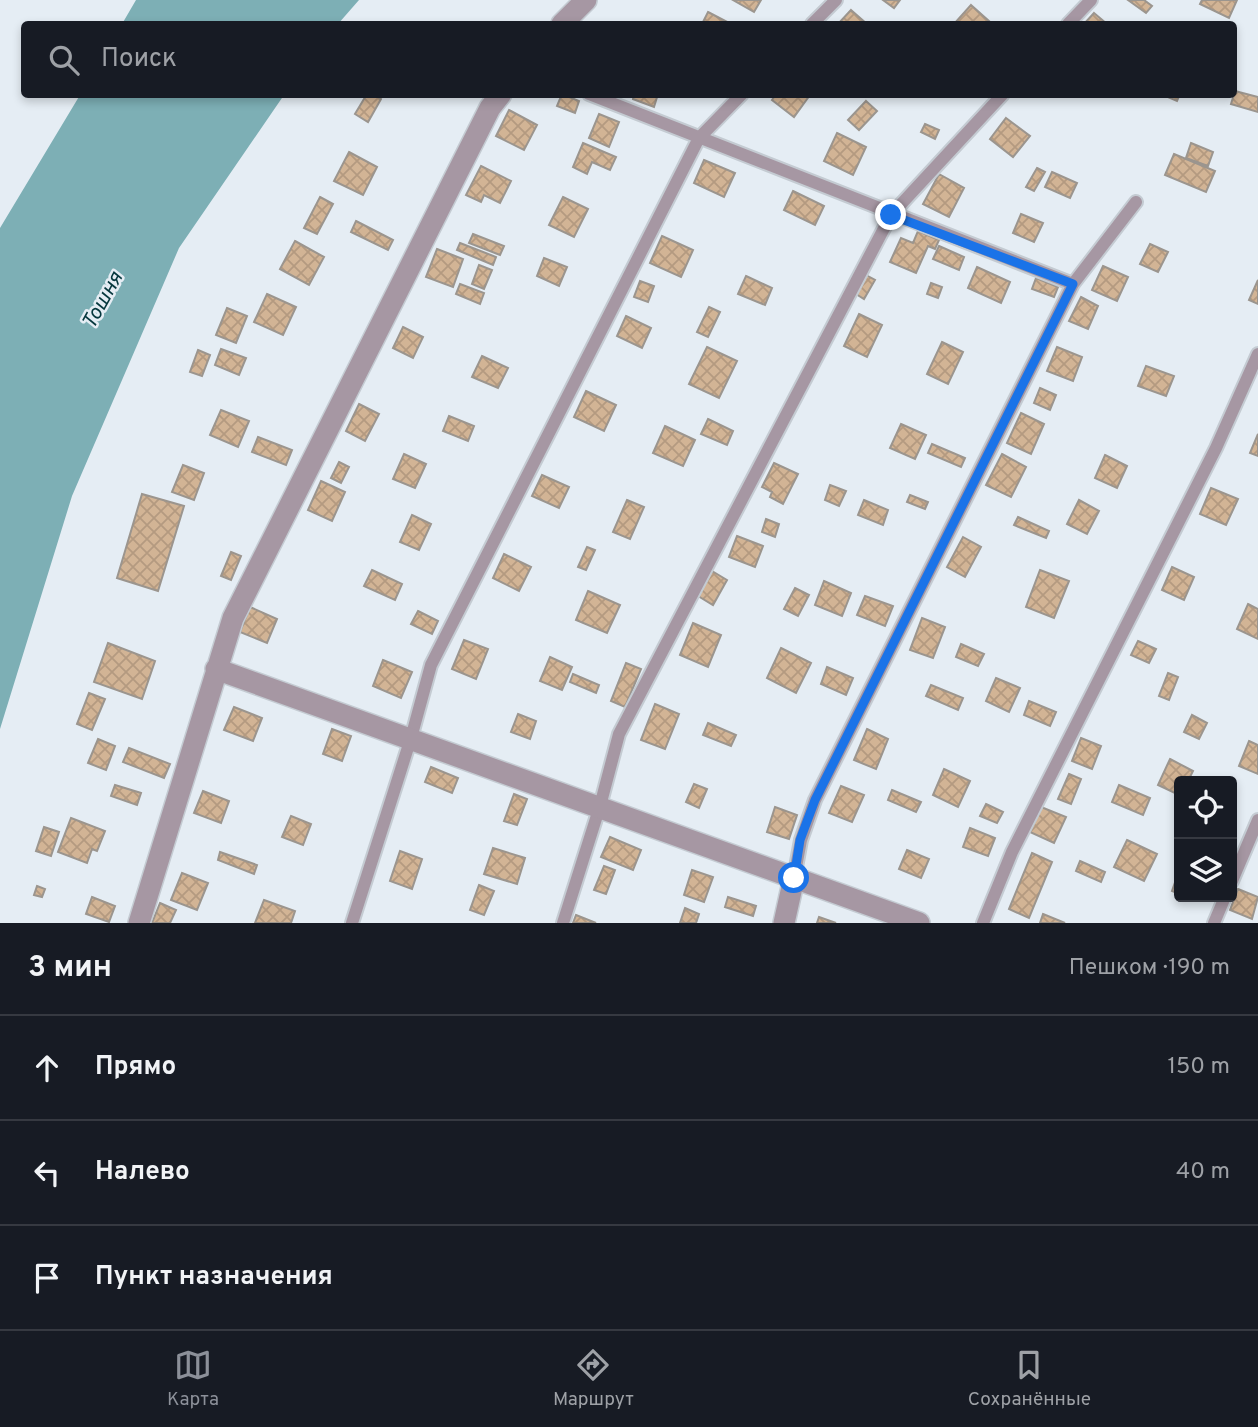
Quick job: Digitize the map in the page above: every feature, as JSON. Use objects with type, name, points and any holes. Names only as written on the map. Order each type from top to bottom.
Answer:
[{"type":"street","points":[[565,21],[586,0]]},
{"type":"street","points":[[139,923],[233,618],[497,98]]},
{"type":"street","points":[[216,669],[919,923]]},
{"type":"street","points":[[784,923],[794,878]]},
{"type":"lane","points":[[815,21],[836,0]]},
{"type":"lane","points":[[1071,21],[1091,0]]},
{"type":"lane","points":[[599,98],[891,215],[1073,284]]},
{"type":"lane","points":[[352,923],[411,738],[431,665],[699,138],[738,98]]},
{"type":"lane","points":[[563,923],[600,806],[619,734],[891,215],[999,98]]},
{"type":"lane","points":[[794,878],[800,840],[815,800],[1073,284],[1136,202]]},
{"type":"lane","points":[[983,923],[1012,852],[1216,448],[1258,354]]},
{"type":"lane","points":[[1237,869],[1258,820]]},
{"type":"lane","points":[[1214,923],[1223,902]]},
{"type":"water","points":[[136,0],[359,0],[341,21],[124,21]]},
{"type":"water","name":"Тошня","points":[[78,98],[282,98],[179,248],[72,496],[0,729],[0,228]]},
{"type":"building","points":[[733,0],[761,0],[754,12]]},
{"type":"building","points":[[883,0],[900,0],[894,8]]},
{"type":"building","points":[[1128,0],[1144,0],[1152,6],[1146,13]]},
{"type":"building","points":[[1202,0],[1237,0],[1229,18],[1200,4]]},
{"type":"building","points":[[971,5],[989,21],[957,21]]},
{"type":"building","points":[[851,10],[864,21],[841,21]]},
{"type":"building","points":[[708,12],[725,21],[704,21]]},
{"type":"building","points":[[1094,13],[1103,21],[1087,21]]},
{"type":"building","points":[[1237,92],[1258,97],[1258,112],[1231,104],[1233,98],[1237,98]]},
{"type":"building","points":[[365,98],[381,99],[368,122],[355,114]]},
{"type":"building","points":[[560,98],[579,101],[575,113],[557,106]]},
{"type":"building","points":[[633,98],[657,98],[654,107]]},
{"type":"building","points":[[773,98],[808,98],[794,117],[772,100]]},
{"type":"building","points":[[866,101],[877,111],[859,130],[848,120]]},
{"type":"building","points":[[509,110],[537,125],[524,150],[496,136]]},
{"type":"building","points":[[599,114],[619,122],[609,147],[589,138]]},
{"type":"building","points":[[1006,118],[1030,136],[1013,157],[990,139]]},
{"type":"building","points":[[925,124],[939,130],[935,139],[921,132]]},
{"type":"building","points":[[837,133],[866,147],[853,175],[824,161]]},
{"type":"building","points":[[583,143],[616,157],[610,170],[592,162],[587,174],[573,167]]},
{"type":"building","points":[[1191,143],[1213,152],[1208,166],[1186,158]]},
{"type":"building","points":[[349,152],[377,167],[363,195],[334,181]]},
{"type":"building","points":[[1174,154],[1215,171],[1206,192],[1165,175]]},
{"type":"building","points":[[704,160],[735,173],[724,197],[694,183]]},
{"type":"building","points":[[481,166],[511,181],[500,203],[484,195],[481,202],[466,195]]},
{"type":"building","points":[[1037,168],[1045,172],[1034,191],[1026,187]]},
{"type":"building","points":[[1052,172],[1077,183],[1070,198],[1045,187]]},
{"type":"building","points":[[939,174],[964,188],[949,217],[923,204]]},
{"type":"building","points":[[793,191],[824,206],[815,225],[784,210]]},
{"type":"building","points":[[320,197],[333,204],[317,234],[304,228]]},
{"type":"building","points":[[563,197],[588,209],[574,237],[549,225]]},
{"type":"building","points":[[1021,214],[1043,223],[1034,242],[1013,233]]},
{"type":"building","points":[[356,221],[393,240],[388,250],[351,232]]},
{"type":"building","points":[[918,231],[939,240],[935,249],[928,246],[916,273],[890,262],[901,238],[913,243]]},
{"type":"building","points":[[473,234],[504,246],[500,255],[469,243]]},
{"type":"building","points":[[662,236],[693,250],[681,277],[650,263]]},
{"type":"building","points":[[295,241],[324,257],[309,285],[280,269]]},
{"type":"building","points":[[460,243],[496,257],[493,265],[457,250]]},
{"type":"building","points":[[1150,244],[1168,252],[1158,272],[1140,264]]},
{"type":"building","points":[[939,246],[964,257],[959,270],[933,259]]},
{"type":"building","points":[[437,249],[463,259],[453,287],[426,277]]},
{"type":"building","points":[[544,258],[567,267],[559,286],[537,276]]},
{"type":"building","points":[[479,265],[492,270],[484,289],[472,284]]},
{"type":"building","points":[[1103,266],[1128,277],[1117,301],[1092,290]]},
{"type":"building","points":[[977,267],[1010,282],[1001,303],[968,288]]},
{"type":"building","points":[[866,275],[875,280],[864,299],[856,294]]},
{"type":"building","points":[[746,276],[772,288],[765,305],[738,294]]},
{"type":"building","points":[[1036,278],[1058,287],[1054,297],[1032,289]]},
{"type":"building","points":[[1258,280],[1258,304],[1249,300]]},
{"type":"building","points":[[640,281],[654,286],[648,302],[634,297]]},
{"type":"building","points":[[931,283],[942,287],[938,298],[927,294]]},
{"type":"building","points":[[460,284],[484,293],[480,304],[456,294]]},
{"type":"building","points":[[267,294],[296,307],[283,335],[254,322]]},
{"type":"building","points":[[1081,297],[1098,306],[1088,329],[1069,321]]},
{"type":"building","points":[[709,307],[720,312],[708,337],[697,332]]},
{"type":"building","points":[[227,308],[247,316],[236,343],[216,335]]},
{"type":"building","points":[[859,314],[882,325],[867,357],[844,346]]},
{"type":"building","points":[[626,316],[651,328],[642,348],[617,336]]},
{"type":"building","points":[[403,327],[423,337],[413,358],[393,348]]},
{"type":"building","points":[[942,342],[963,352],[948,384],[927,374]]},
{"type":"building","points":[[707,347],[737,361],[719,398],[689,384]]},
{"type":"building","points":[[1057,347],[1082,357],[1073,381],[1047,371]]},
{"type":"building","points":[[221,349],[246,358],[239,375],[215,365]]},
{"type":"building","points":[[198,350],[210,355],[202,376],[190,372]]},
{"type":"building","points":[[482,356],[508,368],[498,388],[472,377]]},
{"type":"building","points":[[1146,366],[1174,376],[1166,396],[1138,386]]},
{"type":"building","points":[[1040,388],[1056,395],[1050,410],[1034,403]]},
{"type":"building","points":[[586,391],[616,405],[604,431],[574,417]]},
{"type":"building","points":[[359,404],[379,414],[365,441],[346,431]]},
{"type":"building","points":[[221,410],[249,421],[238,447],[210,435]]},
{"type":"building","points":[[1021,413],[1044,424],[1031,454],[1007,443]]},
{"type":"building","points":[[449,416],[474,426],[468,441],[443,431]]},
{"type":"building","points":[[708,419],[733,431],[727,445],[701,434]]},
{"type":"building","points":[[901,424],[926,435],[915,459],[890,448]]},
{"type":"building","points":[[665,426],[695,440],[683,466],[653,453]]},
{"type":"building","points":[[1258,434],[1258,456],[1250,453]]},
{"type":"building","points":[[258,437],[292,450],[286,465],[252,452]]},
{"type":"building","points":[[932,444],[965,458],[961,467],[928,453]]},
{"type":"building","points":[[404,454],[426,464],[415,488],[393,479]]},
{"type":"building","points":[[1002,454],[1026,467],[1011,497],[986,485]]},
{"type":"building","points":[[1105,455],[1127,466],[1117,488],[1095,478]]},
{"type":"building","points":[[339,462],[349,467],[341,483],[331,478]]},
{"type":"building","points":[[774,463],[798,474],[783,504],[770,497],[772,492],[762,487]]},
{"type":"building","points":[[183,465],[204,473],[194,500],[172,492]]},
{"type":"building","points":[[542,475],[569,487],[559,508],[532,496]]},
{"type":"building","points":[[321,481],[345,492],[332,521],[308,510]]},
{"type":"building","points":[[830,485],[846,491],[839,506],[825,500]]},
{"type":"building","points":[[1211,488],[1238,499],[1226,525],[1200,514]]},
{"type":"building","points":[[142,494],[184,506],[158,591],[117,578]]},
{"type":"building","points":[[910,495],[928,502],[925,509],[907,502]]},
{"type":"building","points":[[627,500],[644,507],[630,539],[613,532]]},
{"type":"building","points":[[864,500],[888,510],[883,525],[858,515]]},
{"type":"building","points":[[1079,500],[1099,511],[1087,534],[1067,524]]},
{"type":"building","points":[[412,515],[431,524],[419,550],[400,542]]},
{"type":"building","points":[[1018,517],[1049,531],[1046,538],[1014,525]]},
{"type":"building","points":[[766,519],[779,524],[775,537],[762,532]]},
{"type":"building","points":[[737,536],[763,546],[755,567],[729,557]]},
{"type":"building","points":[[963,537],[981,547],[965,577],[947,567]]},
{"type":"building","points":[[587,547],[595,550],[586,570],[578,567]]},
{"type":"building","points":[[231,552],[241,556],[231,580],[221,576]]},
{"type":"building","points":[[504,554],[531,567],[519,591],[493,578]]},
{"type":"building","points":[[1172,567],[1194,577],[1184,600],[1162,590]]},
{"type":"building","points":[[372,570],[402,584],[395,600],[364,586]]},
{"type":"building","points":[[1040,570],[1069,581],[1054,618],[1026,607]]},
{"type":"building","points":[[712,571],[727,580],[713,605],[698,596]]},
{"type":"building","points":[[824,581],[851,593],[842,616],[815,605]]},
{"type":"building","points":[[795,588],[809,595],[798,616],[784,609]]},
{"type":"building","points":[[588,591],[620,605],[607,633],[576,620]]},
{"type":"building","points":[[865,596],[893,606],[885,626],[857,615]]},
{"type":"building","points":[[1248,604],[1258,609],[1258,639],[1237,629]]},
{"type":"building","points":[[250,607],[277,619],[267,643],[240,632]]},
{"type":"building","points":[[418,611],[438,621],[432,634],[411,624]]},
{"type":"building","points":[[922,618],[945,627],[933,658],[910,650]]},
{"type":"building","points":[[693,623],[721,635],[708,667],[680,655]]},
{"type":"building","points":[[464,640],[488,649],[476,679],[452,669]]},
{"type":"building","points":[[1138,641],[1156,649],[1149,663],[1131,655]]},
{"type":"building","points":[[108,643],[155,661],[142,699],[94,682]]},
{"type":"building","points":[[961,644],[984,654],[978,666],[956,657]]},
{"type":"building","points":[[781,648],[811,663],[796,693],[767,678]]},
{"type":"building","points":[[550,657],[572,667],[562,690],[540,681]]},
{"type":"building","points":[[383,660],[412,672],[401,698],[373,686]]},
{"type":"building","points":[[626,663],[641,669],[625,707],[611,701]]},
{"type":"building","points":[[827,667],[853,678],[846,695],[821,684]]},
{"type":"building","points":[[1168,673],[1178,677],[1169,700],[1159,696]]},
{"type":"building","points":[[573,674],[599,685],[596,693],[570,682]]},
{"type":"building","points":[[996,678],[1020,688],[1009,712],[986,701]]},
{"type":"building","points":[[931,685],[963,698],[958,710],[926,696]]},
{"type":"building","points":[[89,693],[105,699],[92,730],[77,724]]},
{"type":"building","points":[[1029,701],[1056,712],[1050,726],[1024,715]]},
{"type":"building","points":[[655,704],[679,714],[665,749],[641,740]]},
{"type":"building","points":[[234,707],[262,718],[253,741],[224,730]]},
{"type":"building","points":[[518,714],[536,721],[530,739],[511,732]]},
{"type":"building","points":[[1192,715],[1207,723],[1199,739],[1184,732]]},
{"type":"building","points":[[708,723],[736,735],[731,746],[703,735]]},
{"type":"building","points":[[332,729],[351,736],[342,761],[323,754]]},
{"type":"building","points":[[867,729],[888,739],[876,769],[854,760]]},
{"type":"building","points":[[1081,738],[1101,746],[1092,769],[1072,761]]},
{"type":"building","points":[[98,739],[115,746],[106,770],[88,763]]},
{"type":"building","points":[[1249,741],[1258,745],[1258,774],[1239,766]]},
{"type":"building","points":[[129,748],[170,764],[164,778],[123,762]]},
{"type":"building","points":[[1170,759],[1193,771],[1190,776],[1174,776],[1174,793],[1158,785]]},
{"type":"building","points":[[431,767],[458,778],[452,793],[425,782]]},
{"type":"building","points":[[944,769],[970,781],[958,807],[933,795]]},
{"type":"building","points":[[1069,774],[1081,779],[1071,804],[1058,799]]},
{"type":"building","points":[[694,784],[707,789],[699,808],[686,802]]},
{"type":"building","points":[[115,785],[141,793],[137,805],[111,796]]},
{"type":"building","points":[[1119,785],[1150,798],[1143,815],[1112,802]]},
{"type":"building","points":[[841,786],[864,795],[852,822],[829,813]]},
{"type":"building","points":[[892,790],[921,802],[916,812],[888,800]]},
{"type":"building","points":[[203,791],[229,801],[221,823],[194,813]]},
{"type":"building","points":[[514,794],[527,799],[517,825],[504,821]]},
{"type":"building","points":[[986,804],[1003,812],[997,823],[980,816]]},
{"type":"building","points":[[775,807],[797,815],[789,839],[767,832]]},
{"type":"building","points":[[1041,807],[1066,817],[1054,843],[1030,832]]},
{"type":"building","points":[[291,816],[311,824],[303,845],[282,837]]},
{"type":"building","points":[[71,818],[105,831],[97,851],[92,849],[87,863],[58,852]]},
{"type":"building","points":[[44,827],[59,832],[51,856],[36,851]]},
{"type":"building","points":[[970,828],[995,838],[988,856],[963,847]]},
{"type":"building","points":[[610,837],[641,850],[633,870],[601,857]]},
{"type":"building","points":[[1127,840],[1157,854],[1144,881],[1114,867]]},
{"type":"building","points":[[493,848],[525,858],[517,884],[484,874]]},
{"type":"building","points":[[907,850],[929,859],[921,878],[899,869]]},
{"type":"building","points":[[400,851],[422,859],[412,889],[390,881]]},
{"type":"building","points":[[220,852],[257,865],[254,874],[218,860]]},
{"type":"building","points":[[1032,853],[1052,862],[1029,918],[1009,909]]},
{"type":"building","points":[[1080,861],[1105,872],[1101,882],[1076,871]]},
{"type":"building","points":[[604,866],[615,870],[606,894],[594,890]]},
{"type":"building","points":[[692,870],[713,877],[704,902],[684,895]]},
{"type":"building","points":[[182,873],[208,883],[197,910],[171,900]]},
{"type":"building","points":[[479,885],[494,891],[484,915],[470,910]]},
{"type":"building","points":[[37,886],[45,889],[42,897],[34,895]]},
{"type":"building","points":[[1238,889],[1258,897],[1252,919],[1230,910],[1233,902],[1237,902]]},
{"type":"building","points":[[92,897],[115,906],[109,922],[86,914]]},
{"type":"building","points":[[728,897],[756,906],[753,916],[725,907]]},
{"type":"building","points":[[264,900],[295,911],[291,923],[255,923]]},
{"type":"building","points":[[160,903],[176,910],[170,923],[152,923]]},
{"type":"building","points":[[685,908],[699,914],[696,923],[680,923]]},
{"type":"building","points":[[1043,914],[1065,923],[1040,923]]},
{"type":"building","points":[[576,915],[596,923],[573,923]]},
{"type":"building","points":[[819,917],[836,923],[817,923]]},
{"type":"route","points":[[794,878],[800,840],[815,800],[1073,284],[891,215]]}]
